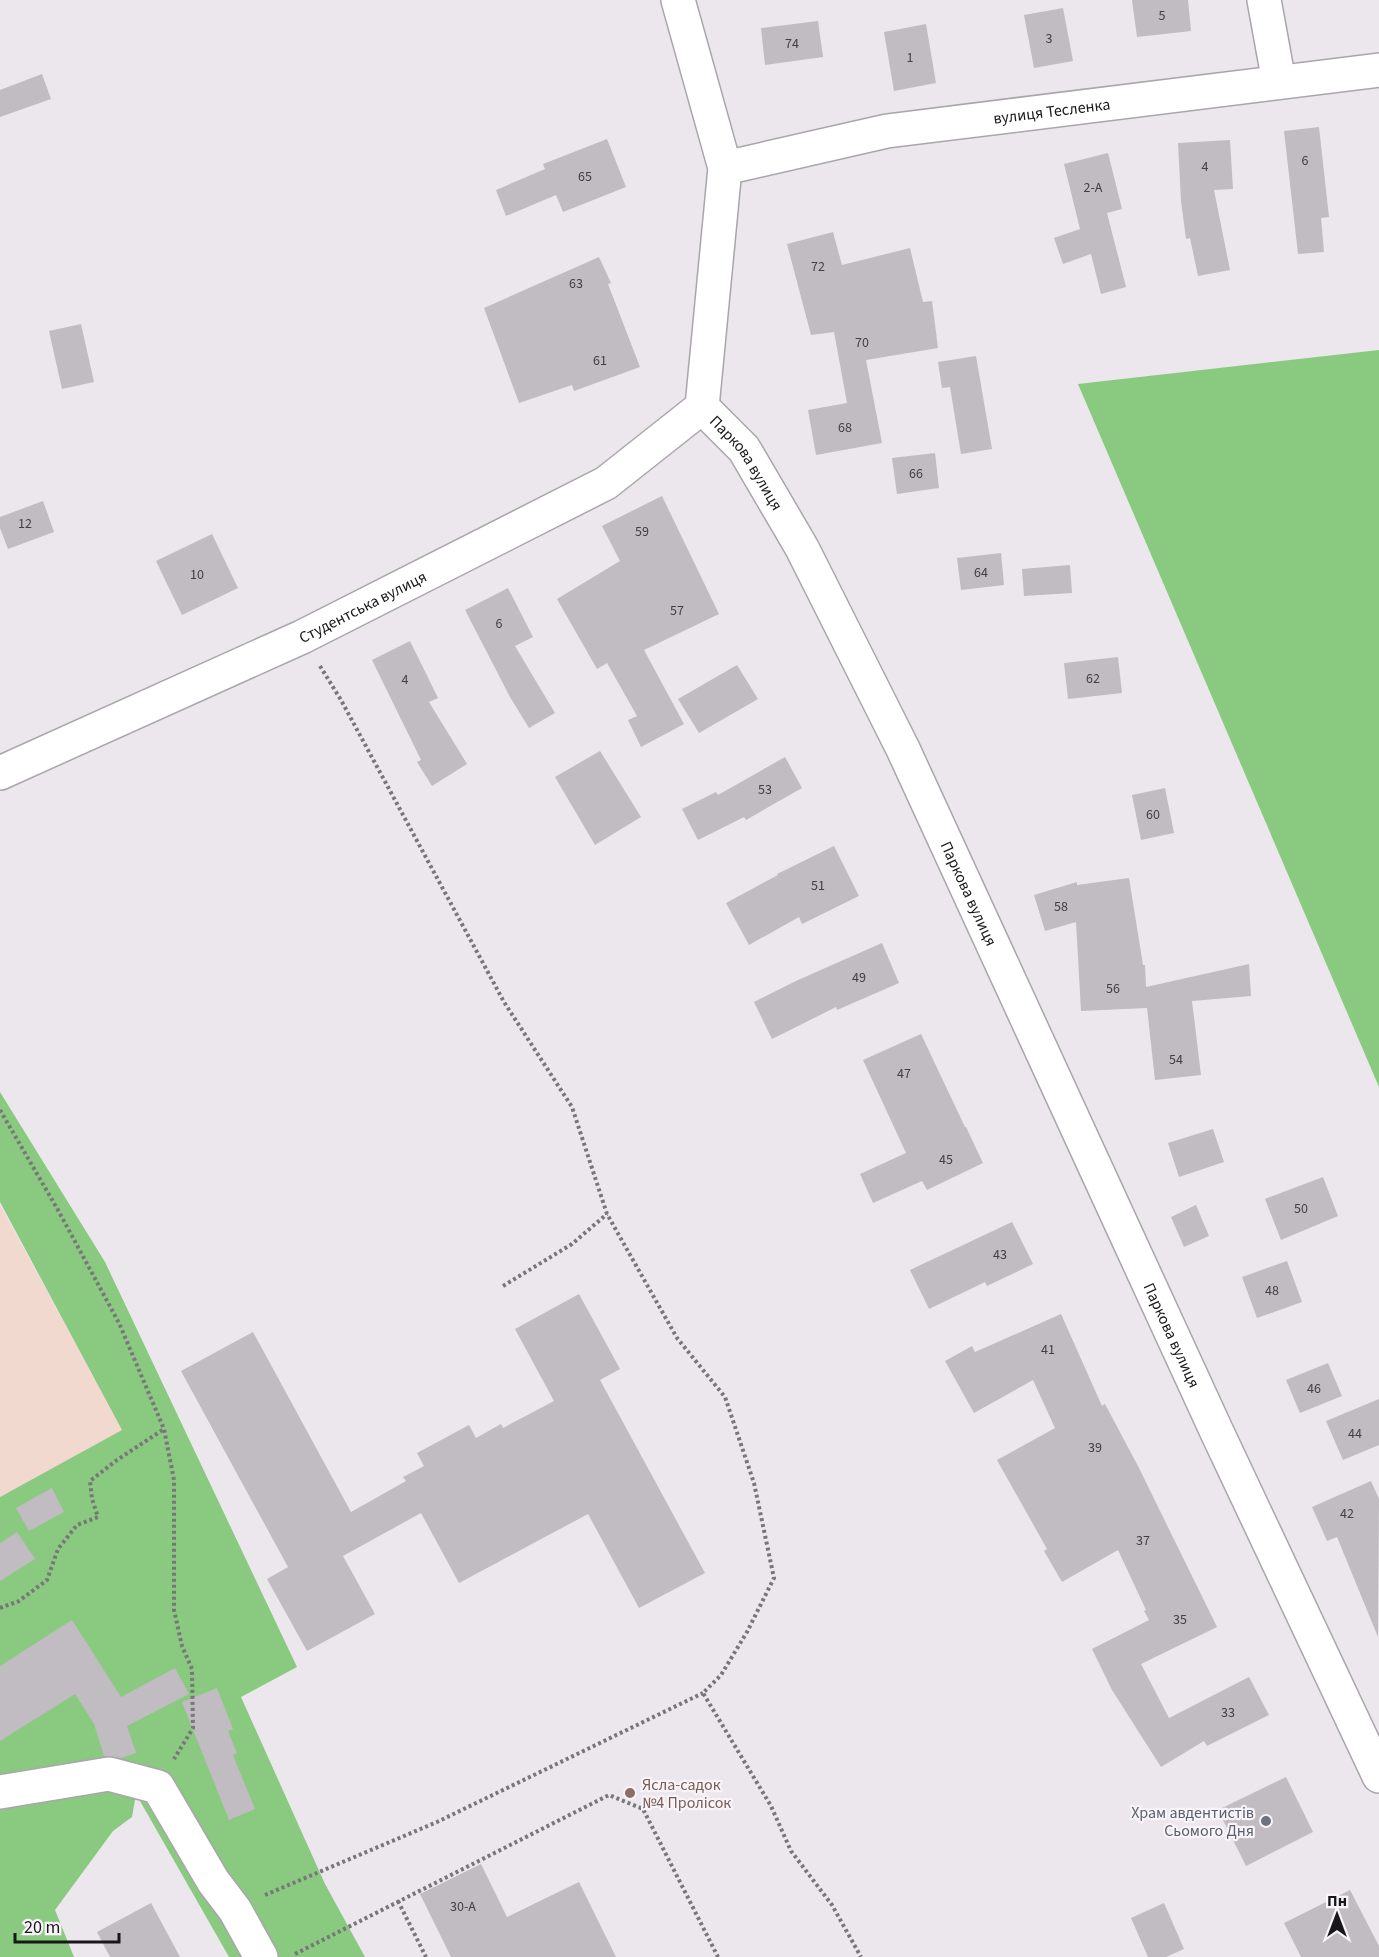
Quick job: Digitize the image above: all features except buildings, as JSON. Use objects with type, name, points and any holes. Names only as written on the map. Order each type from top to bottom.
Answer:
[{"type":"street","name":"Паркова вулиця","points":[[678,0],[724,168],[702,407],[744,449],[750,459],[802,548],[903,749],[1215,1430],[1379,1776]]},
{"type":"street","points":[[1264,0],[1279,82]]},
{"type":"street","name":"вулиця Тесленка","points":[[724,168],[887,131],[1379,70]]},
{"type":"street","name":"Студентська вулиця","points":[[1,769],[302,637],[606,483],[702,407]]},
{"type":"street","points":[[0,1792],[109,1774],[158,1787],[213,1881],[235,1910],[261,1957]]},
{"type":"path","points":[[235,1910],[264,1895],[437,1822],[703,1693],[721,1675],[747,1632],[774,1578],[754,1483],[725,1397],[676,1338],[607,1214],[572,1107],[504,1002],[341,700],[302,637]]},
{"type":"path","points":[[0,1110],[58,1210],[119,1323],[164,1429],[174,1480],[174,1610],[182,1646],[192,1669],[193,1728],[158,1787]]},
{"type":"path","points":[[503,1286],[572,1244],[607,1214]]},
{"type":"path","points":[[0,1608],[19,1601],[47,1580],[58,1549],[77,1525],[98,1517],[92,1499],[90,1481],[164,1429]]},
{"type":"path","points":[[703,1693],[771,1806],[791,1851],[832,1905],[861,1957]]},
{"type":"path","points":[[289,1957],[609,1795],[643,1809],[718,1957]]},
{"type":"path","points":[[398,1901],[426,1957]]},
{"type":"shaded area","points":[[0,1205],[123,1430],[0,1497]]},
{"type":"green space","points":[[1379,350],[1379,1087],[1078,384]]},
{"type":"green space","points":[[0,1092],[105,1262],[297,1667],[241,1697],[325,1884],[365,1957],[229,1957],[136,1794],[132,1817],[113,1831],[55,1910],[74,1957],[0,1957],[0,1497],[122,1430],[0,1202]]},
{"type":"place","name":"Ясла-садок №4 Пролісок","points":[[630,1793]]},
{"type":"place","name":"Храм авдентистів Сьомого Дня","points":[[1266,1821]]}]
